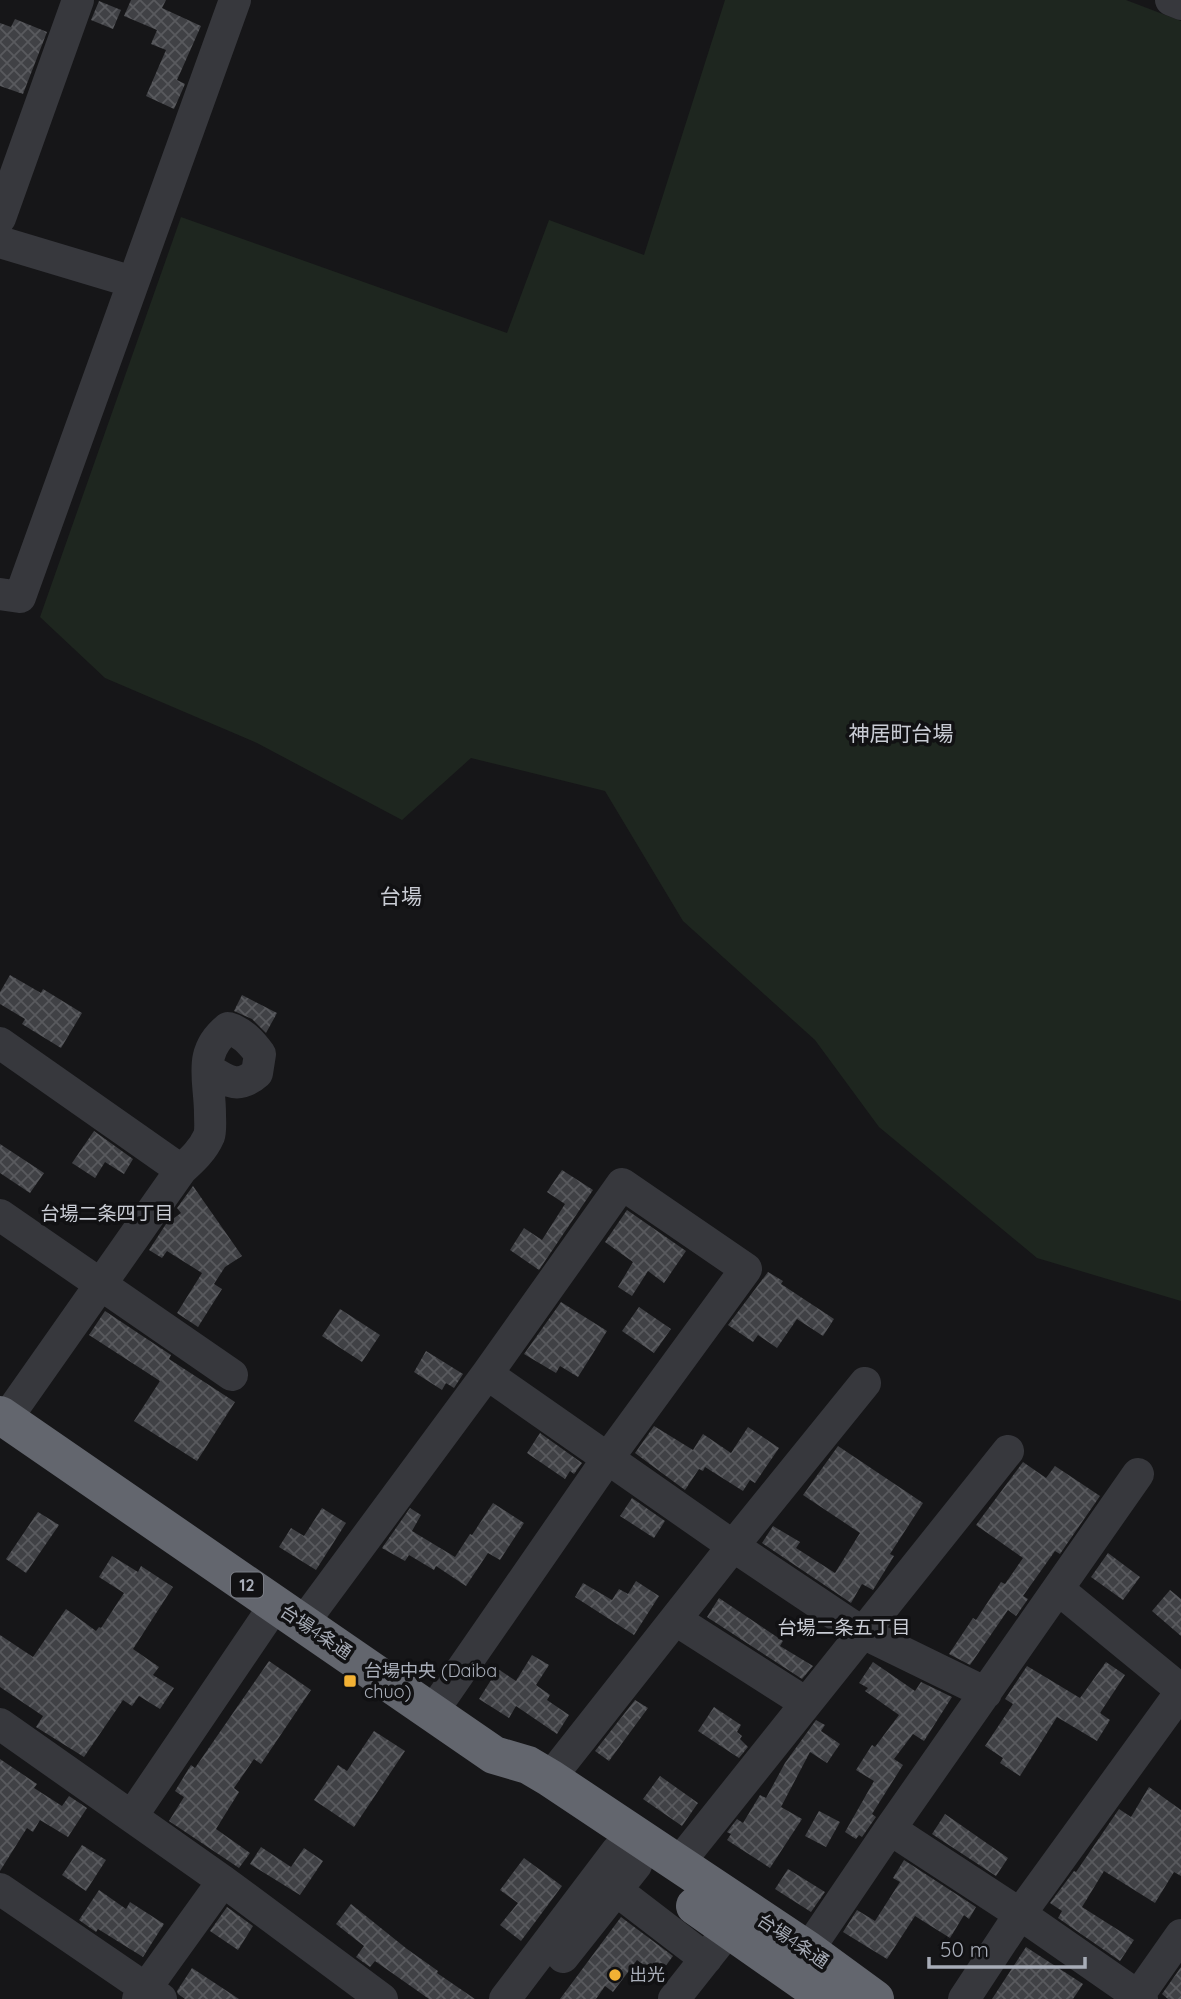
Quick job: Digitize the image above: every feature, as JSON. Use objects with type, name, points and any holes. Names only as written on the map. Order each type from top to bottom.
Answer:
[{"type":"highway","name":"台場4条通","points":[[3,1417],[494,1755],[528,1765],[550,1778],[808,1950],[875,1999]]},
{"type":"highway","name":"台場4条通","points":[[494,1755],[511,1782],[717,1944],[828,1999]]},
{"type":"highway","name":"12","points":[[808,1950],[893,1999]]},
{"type":"street","points":[[0,218],[78,0]]},
{"type":"street","points":[[0,594],[20,597],[235,0]]},
{"type":"street","points":[[1171,0],[1181,4]]},
{"type":"street","points":[[0,242],[134,282]]},
{"type":"street","points":[[0,1043],[181,1170]]},
{"type":"street","points":[[3,1417],[181,1170],[199,1153],[210,1134],[208,1069]]},
{"type":"street","points":[[132,1816],[289,1614],[486,1374],[622,1184],[746,1269],[608,1458],[433,1711]]},
{"type":"street","points":[[0,1215],[232,1376]]},
{"type":"street","points":[[486,1374],[863,1633],[986,1693]]},
{"type":"street","points":[[550,1778],[865,1383]]},
{"type":"street","points":[[678,1864],[1008,1451]]},
{"type":"street","points":[[808,1950],[1138,1474]]},
{"type":"street","points":[[964,1999],[1020,1914],[1181,1691],[1058,1589]]},
{"type":"street","points":[[676,1620],[806,1703]]},
{"type":"street","points":[[0,1724],[223,1881],[382,1999]]},
{"type":"street","points":[[890,1829],[1020,1914],[1138,1998],[1181,1936]]},
{"type":"street","points":[[505,1999],[623,1869]]},
{"type":"street","points":[[529,1999],[623,1869]]},
{"type":"street","points":[[0,1889],[148,1996],[223,1881]]},
{"type":"street","points":[[674,1999],[717,1944]]},
{"type":"shaded area","points":[[725,0],[1126,0],[1181,21],[1181,1301],[1037,1258],[879,1127],[815,1040],[683,921],[605,791],[471,758],[402,820],[257,743],[105,678],[40,617],[181,217],[507,333],[549,220],[644,255]]},
{"type":"building","points":[[131,0],[166,0],[162,8],[201,26],[177,80],[185,84],[174,109],[146,96],[166,50],[151,44],[157,30],[124,16]]},
{"type":"building","points":[[99,1],[121,10],[113,29],[91,20]]},
{"type":"building","points":[[15,19],[47,32],[23,94],[0,86],[0,23],[11,27]]},
{"type":"building","points":[[10,975],[41,993],[43,989],[82,1013],[61,1048],[22,1024],[25,1019],[0,1004],[0,992]]},
{"type":"building","points":[[242,995],[277,1013],[266,1033],[252,1019],[234,1011]]},
{"type":"building","points":[[94,1131],[133,1159],[124,1174],[105,1162],[95,1178],[72,1163]]},
{"type":"building","points":[[0,1144],[44,1173],[30,1193],[0,1173]]},
{"type":"building","points":[[562,1170],[593,1190],[539,1270],[510,1250],[524,1228],[542,1240],[565,1204],[547,1192]]},
{"type":"building","points":[[193,1186],[242,1256],[225,1267],[214,1284],[222,1289],[198,1327],[177,1313],[202,1273],[167,1251],[162,1258],[149,1250],[166,1224],[181,1213],[177,1208]]},
{"type":"building","points":[[627,1210],[686,1251],[664,1283],[648,1271],[632,1296],[618,1287],[633,1262],[605,1242]]},
{"type":"building","points":[[768,1272],[783,1281],[781,1284],[834,1319],[823,1336],[797,1319],[777,1348],[758,1335],[753,1342],[728,1325]]},
{"type":"building","points":[[561,1302],[607,1331],[578,1377],[560,1366],[556,1373],[524,1354]]},
{"type":"building","points":[[639,1307],[671,1329],[654,1353],[622,1331]]},
{"type":"building","points":[[340,1309],[380,1335],[362,1362],[322,1336]]},
{"type":"building","points":[[105,1311],[171,1355],[169,1359],[235,1402],[197,1461],[134,1421],[160,1381],[89,1335]]},
{"type":"building","points":[[426,1351],[463,1374],[454,1388],[446,1383],[442,1390],[414,1372]]},
{"type":"building","points":[[654,1426],[693,1450],[703,1434],[731,1453],[748,1427],[779,1448],[755,1483],[750,1480],[743,1491],[705,1467],[703,1471],[699,1469],[685,1490],[635,1453]]},
{"type":"building","points":[[540,1433],[582,1463],[574,1474],[570,1471],[565,1479],[527,1453]]},
{"type":"building","points":[[838,1446],[923,1503],[890,1554],[894,1556],[873,1590],[862,1584],[851,1603],[762,1543],[773,1526],[800,1542],[796,1548],[835,1573],[860,1533],[803,1495]]},
{"type":"building","points":[[1023,1462],[1046,1478],[1055,1466],[1100,1496],[1060,1554],[1055,1551],[1023,1596],[1028,1599],[1016,1616],[1008,1610],[970,1665],[949,1654],[973,1618],[976,1620],[1001,1582],[1005,1584],[1023,1558],[976,1525]]},
{"type":"building","points":[[632,1498],[665,1521],[654,1538],[620,1516]]},
{"type":"building","points":[[493,1503],[524,1523],[500,1560],[488,1553],[466,1586],[436,1566],[434,1570],[409,1555],[405,1561],[382,1548],[410,1508],[421,1515],[412,1531],[455,1557]]},
{"type":"building","points":[[322,1508],[346,1523],[316,1570],[279,1547],[291,1528],[304,1536]]},
{"type":"building","points":[[38,1512],[59,1525],[26,1573],[6,1559]]},
{"type":"building","points":[[1108,1553],[1140,1577],[1123,1600],[1091,1577]]},
{"type":"building","points":[[112,1556],[138,1572],[141,1566],[173,1587],[133,1649],[159,1667],[153,1675],[174,1688],[160,1709],[139,1696],[132,1706],[123,1700],[84,1757],[36,1727],[43,1716],[0,1687],[0,1635],[33,1657],[66,1609],[96,1631],[101,1628],[124,1593],[99,1577]]},
{"type":"building","points":[[636,1581],[659,1596],[634,1635],[575,1597],[583,1583],[612,1600],[619,1589],[628,1594]]},
{"type":"building","points":[[1170,1590],[1181,1599],[1181,1636],[1152,1611]]},
{"type":"building","points":[[719,1598],[783,1641],[780,1646],[813,1666],[802,1679],[707,1617]]},
{"type":"building","points":[[532,1655],[549,1665],[536,1685],[550,1695],[547,1700],[569,1715],[557,1734],[516,1706],[509,1718],[479,1699],[498,1669],[516,1681]]},
{"type":"building","points":[[269,1661],[311,1690],[261,1764],[254,1759],[234,1788],[239,1792],[216,1829],[250,1853],[239,1868],[169,1821],[184,1797],[175,1791],[191,1765],[195,1768]]},
{"type":"building","points":[[873,1662],[915,1691],[921,1682],[952,1697],[924,1741],[913,1734],[894,1759],[903,1765],[872,1814],[876,1817],[862,1837],[859,1835],[856,1839],[845,1832],[874,1781],[856,1770],[872,1745],[875,1747],[899,1715],[865,1691],[868,1688],[859,1683]]},
{"type":"building","points":[[1106,1662],[1125,1675],[1100,1713],[1110,1720],[1097,1741],[1057,1717],[1020,1776],[1000,1763],[1003,1758],[985,1746],[1013,1704],[1005,1699],[1027,1666],[1080,1698]]},
{"type":"building","points":[[635,1700],[648,1708],[609,1761],[595,1751]]},
{"type":"building","points":[[714,1707],[741,1725],[737,1732],[748,1747],[739,1758],[698,1731]]},
{"type":"building","points":[[816,1720],[825,1725],[821,1731],[840,1744],[827,1763],[810,1752],[781,1807],[802,1819],[770,1868],[727,1840],[731,1834],[727,1832],[737,1819],[743,1823],[760,1795],[766,1798],[785,1763]]},
{"type":"building","points":[[374,1731],[405,1751],[354,1827],[314,1800],[338,1765],[347,1771]]},
{"type":"building","points":[[0,1759],[37,1784],[34,1788],[62,1806],[69,1796],[87,1808],[68,1837],[40,1820],[33,1832],[27,1828],[0,1871]]},
{"type":"building","points":[[660,1776],[698,1803],[682,1826],[643,1799]]},
{"type":"building","points":[[1149,1787],[1181,1810],[1181,1876],[1174,1872],[1155,1903],[1104,1871],[1082,1907],[1134,1940],[1120,1961],[1058,1918],[1062,1911],[1050,1903],[1074,1871],[1076,1872],[1119,1809],[1131,1817]]},
{"type":"building","points":[[819,1811],[840,1822],[826,1847],[805,1836]]},
{"type":"building","points":[[945,1814],[1008,1858],[996,1876],[932,1834]]},
{"type":"building","points":[[82,1845],[106,1860],[86,1891],[62,1875]]},
{"type":"building","points":[[261,1847],[291,1867],[304,1848],[323,1861],[300,1895],[250,1864]]},
{"type":"building","points":[[524,1858],[562,1886],[521,1941],[500,1925],[518,1903],[500,1890]]},
{"type":"building","points":[[904,1860],[976,1907],[969,1919],[964,1915],[950,1938],[915,1916],[887,1959],[843,1932],[857,1910],[875,1921],[900,1882],[893,1878]]},
{"type":"building","points":[[788,1869],[825,1892],[811,1912],[775,1889]]},
{"type":"building","points":[[99,1890],[126,1909],[130,1902],[164,1924],[143,1957],[79,1920]]},
{"type":"building","points":[[351,1904],[438,1971],[437,1973],[475,1999],[429,1999],[375,1961],[370,1967],[356,1957],[364,1946],[336,1924]]},
{"type":"building","points":[[227,1907],[253,1926],[238,1950],[210,1931]]},
{"type":"building","points":[[621,1917],[673,1956],[658,1976],[637,1960],[613,1992],[605,1986],[596,1999],[560,1999]]},
{"type":"building","points":[[1026,1947],[1083,1984],[1073,1999],[992,1999]]},
{"type":"building","points":[[1181,1967],[1181,1999],[1168,1999],[1162,1994]]},
{"type":"building","points":[[192,1968],[239,1999],[185,1999],[177,1991]]},
{"type":"place","name":"台場中央 (Daiba chuo)","points":[[350,1681]]},
{"type":"place","name":"出光","points":[[615,1975]]},
{"type":"district","name":"神居町台場","points":[[901,734]]},
{"type":"district","name":"台場","points":[[401,897]]},
{"type":"district","name":"台場二条四丁目","points":[[107,1213]]},
{"type":"district","name":"台場二条五丁目","points":[[844,1627]]}]
